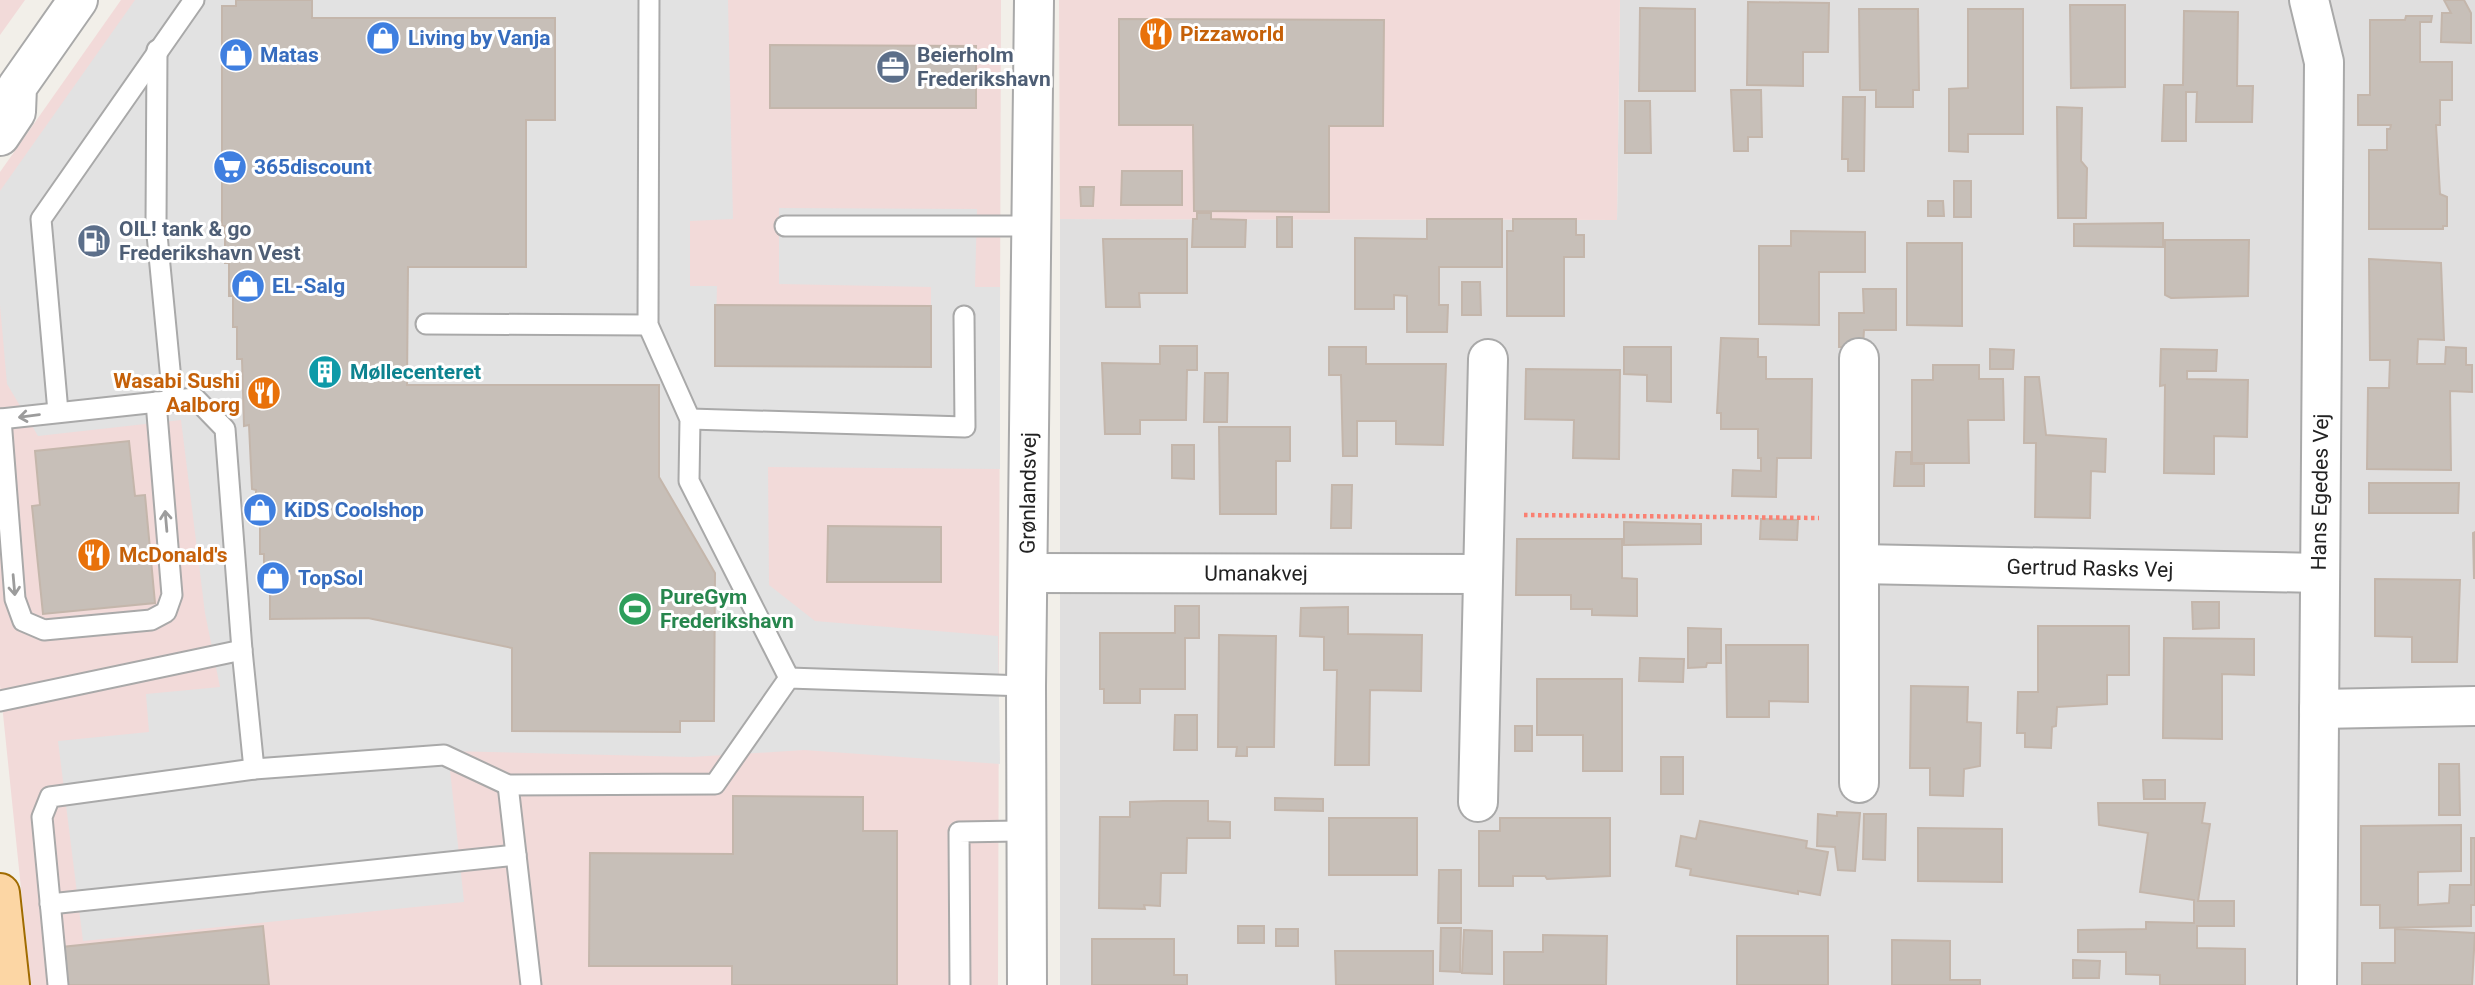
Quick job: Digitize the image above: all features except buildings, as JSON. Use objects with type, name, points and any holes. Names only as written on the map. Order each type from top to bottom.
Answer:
[{"type":"main road","points":[[0,902],[10,985]]},
{"type":"street","points":[[0,136],[16,112],[8,87],[78,0]]},
{"type":"street","name":"Grønlandsvej","points":[[1027,985],[1026,686],[1034,0]]},
{"type":"street","name":"Hans Egedes Vej","points":[[2309,0],[2324,62],[2317,985]]},
{"type":"street","points":[[1859,358],[1859,783]]},
{"type":"street","points":[[1478,802],[1488,359]]},
{"type":"street","name":"Gertrud Rasks Vej","points":[[1859,564],[2320,573]]},
{"type":"street","name":"Umanakvej","points":[[1028,573],[1483,574]]},
{"type":"street","points":[[2319,709],[2475,706]]},
{"type":"lane","points":[[58,412],[41,219],[194,0]]},
{"type":"lane","points":[[649,0],[648,325],[690,419],[689,481],[789,678]]},
{"type":"lane","points":[[157,50],[156,224],[164,402],[172,595],[166,612],[151,620],[44,629],[23,621],[15,599],[0,419],[58,412],[164,402],[195,398],[225,429],[254,769]]},
{"type":"lane","points":[[785,226],[1031,226]]},
{"type":"lane","points":[[690,419],[964,427],[964,316]]},
{"type":"lane","points":[[426,324],[648,325]]},
{"type":"lane","points":[[0,701],[242,650]]},
{"type":"lane","points":[[789,678],[1026,686]]},
{"type":"lane","points":[[58,985],[42,817],[50,797],[254,769],[443,755],[508,785],[715,784],[789,678]]},
{"type":"lane","points":[[508,785],[530,985]]},
{"type":"lane","points":[[960,985],[959,832],[1026,831]]},
{"type":"lane","points":[[50,904],[516,855]]},
{"type":"path","points":[[1484,514],[1859,518]]},
{"type":"shaded area","points":[[0,0],[25,0],[0,35]]},
{"type":"shaded area","points":[[121,0],[1001,0],[998,985],[31,985],[0,685],[0,172]]},
{"type":"shaded area","points":[[135,0],[236,0],[236,6],[222,6],[222,225],[225,226],[225,263],[229,263],[229,296],[233,297],[233,327],[237,327],[237,359],[242,359],[245,426],[249,425],[252,489],[256,490],[256,521],[260,522],[264,554],[264,585],[368,618],[512,648],[513,731],[679,732],[680,721],[714,721],[715,573],[659,477],[659,385],[407,385],[408,267],[526,267],[526,120],[555,19],[312,18],[312,0],[728,0],[733,219],[690,221],[690,286],[717,286],[715,366],[931,367],[931,287],[779,284],[779,208],[977,209],[975,287],[1000,287],[1000,469],[768,467],[769,585],[815,621],[998,636],[1000,764],[804,750],[692,757],[448,751],[464,902],[83,941],[58,741],[149,732],[146,694],[220,687],[205,613],[181,420],[38,436],[7,384],[0,305],[0,191]]},
{"type":"shaded area","points":[[1059,0],[1620,0],[1617,220],[1060,219]]},
{"type":"shaded area","points":[[1620,0],[2475,0],[2475,985],[1060,985],[1060,219],[1617,220]]},
{"type":"place","name":"Pizzaworld","points":[[1156,34]]},
{"type":"place","name":"Living by Vanja","points":[[383,38]]},
{"type":"place","name":"Matas","points":[[236,55]]},
{"type":"place","name":"Beierholm Frederikshavn","points":[[893,67]]},
{"type":"place","name":"365discount","points":[[230,167]]},
{"type":"place","name":"OIL! tank & go Frederikshavn Vest","points":[[94,241]]},
{"type":"place","name":"EL-Salg","points":[[248,286]]},
{"type":"place","name":"Møllecenteret","points":[[325,372]]},
{"type":"place","name":"Wasabi Sushi Aalborg","points":[[264,393]]},
{"type":"place","name":"KiDS Coolshop","points":[[260,510]]},
{"type":"place","name":"McDonald's","points":[[94,555]]},
{"type":"place","name":"TopSol","points":[[273,578]]},
{"type":"place","name":"PureGym Frederikshavn","points":[[635,609]]}]
